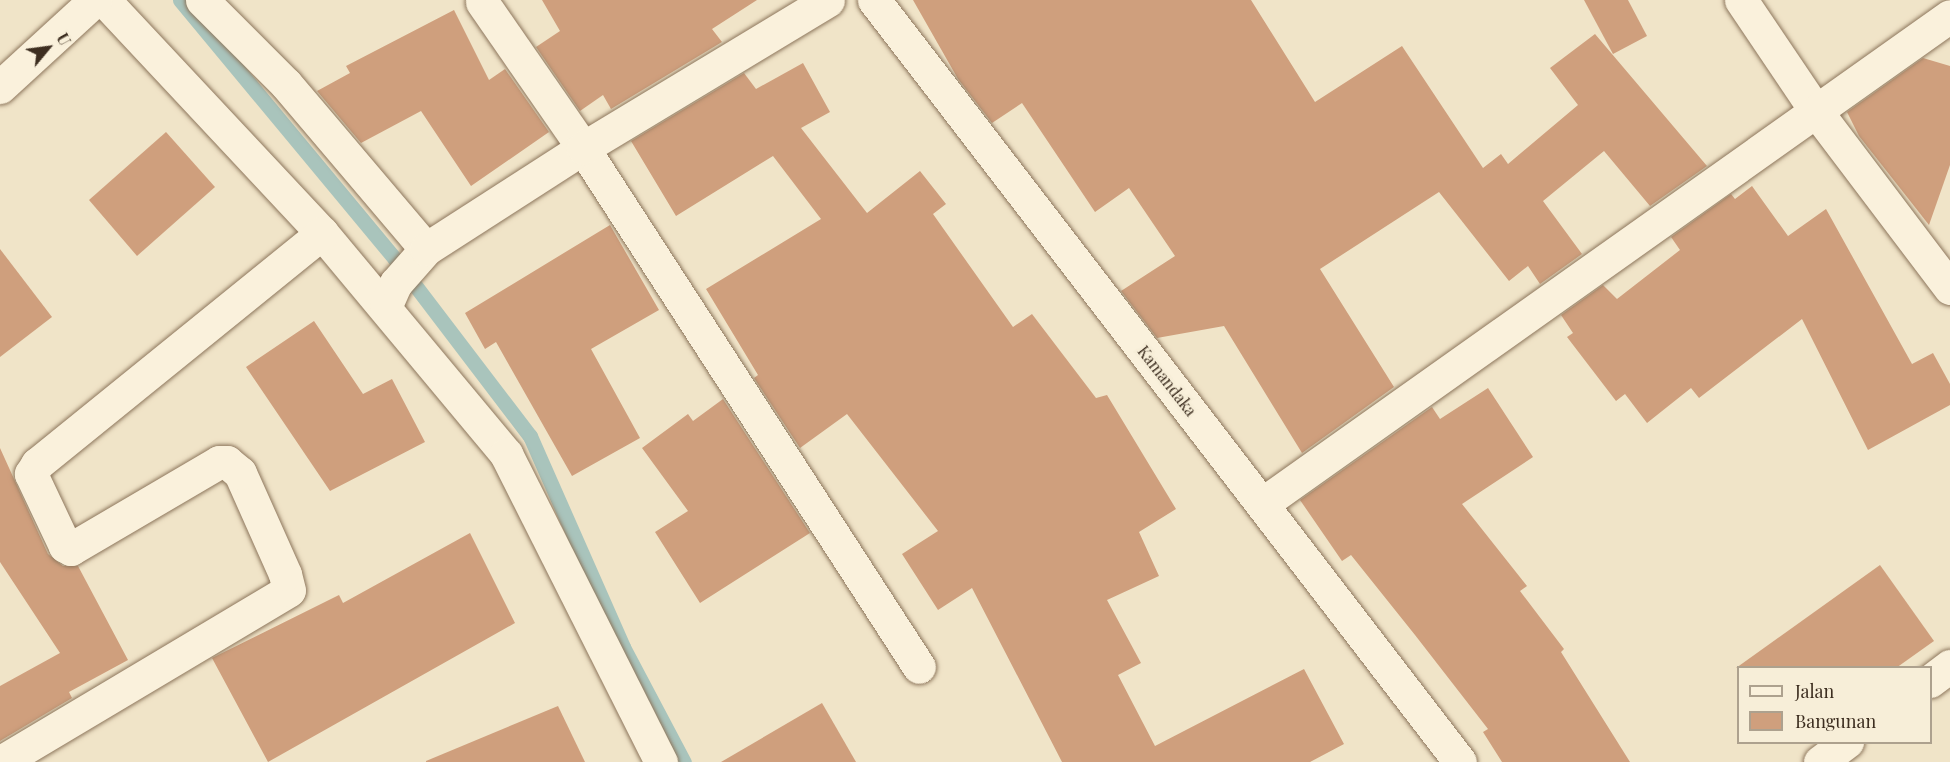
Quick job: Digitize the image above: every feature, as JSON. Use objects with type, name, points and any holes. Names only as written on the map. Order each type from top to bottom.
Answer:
[{"type":"street","points":[[0,87],[95,0]]},
{"type":"street","points":[[104,0],[322,233],[406,274]]},
{"type":"street","points":[[202,0],[286,84],[406,274],[506,454],[661,762]]},
{"type":"street","points":[[406,274],[583,148],[828,0]]},
{"type":"street","name":"Kamandaka","points":[[874,0],[1460,762]]},
{"type":"street","points":[[1741,0],[1816,111],[1950,288]]},
{"type":"street","points":[[482,2],[583,148],[919,667]]},
{"type":"street","points":[[1262,504],[1950,16]]},
{"type":"street","points":[[1,762],[289,590],[285,574],[240,473],[227,462],[219,462],[71,549],[65,546],[32,474],[37,464],[322,233]]},
{"type":"street","points":[[1932,680],[1950,666]]},
{"type":"street","points":[[1820,762],[1844,744]]},
{"type":"building","points":[[542,0],[757,0],[712,29],[722,42],[611,109],[603,95],[580,111],[536,47],[560,31]]},
{"type":"building","points":[[913,0],[1251,0],[1315,102],[1402,46],[1483,168],[1501,154],[1508,164],[1578,105],[1550,68],[1595,34],[1707,166],[1650,206],[1604,151],[1543,201],[1582,254],[1540,284],[1528,266],[1509,281],[1439,192],[1320,269],[1394,387],[1302,453],[1224,326],[1157,338],[1121,291],[1175,256],[1129,188],[1095,212],[1022,103],[992,123],[958,79]]},
{"type":"building","points":[[1584,0],[1628,0],[1647,36],[1613,54]]},
{"type":"building","points":[[454,10],[489,80],[505,69],[549,132],[471,186],[421,111],[361,143],[317,91],[350,73],[346,66]]},
{"type":"building","points":[[1923,58],[1950,66],[1950,165],[1929,225],[1859,136],[1847,112]]},
{"type":"building","points":[[803,63],[830,112],[801,128],[867,213],[920,171],[946,204],[933,214],[1013,327],[1032,314],[1096,398],[1107,395],[1176,509],[1139,532],[1159,576],[1107,600],[1141,663],[1118,675],[1155,746],[1304,669],[1344,744],[1310,762],[1062,762],[972,588],[938,610],[902,554],[938,531],[847,414],[800,448],[754,378],[758,375],[706,289],[821,219],[773,156],[676,216],[631,141],[744,73],[756,89]]},
{"type":"building","points":[[166,132],[215,187],[137,256],[89,200]]},
{"type":"building","points":[[1752,186],[1788,236],[1826,209],[1912,364],[1933,353],[1950,384],[1950,405],[1868,450],[1802,319],[1699,398],[1691,388],[1647,423],[1625,394],[1616,401],[1567,337],[1573,333],[1561,315],[1603,285],[1617,299],[1680,250],[1671,237],[1731,194],[1735,199]]},
{"type":"building","points":[[610,225],[659,310],[591,349],[640,438],[572,476],[496,342],[485,349],[465,313]]},
{"type":"building","points":[[0,249],[52,317],[0,357]]},
{"type":"building","points":[[314,321],[363,394],[392,379],[425,442],[330,491],[246,367]]},
{"type":"building","points":[[1488,388],[1533,457],[1462,504],[1527,586],[1520,591],[1564,649],[1561,652],[1630,762],[1502,762],[1483,732],[1488,729],[1351,555],[1342,561],[1300,500],[1432,407],[1440,419]]},
{"type":"building","points":[[723,399],[810,533],[700,603],[655,532],[688,511],[642,448],[688,414],[693,421]]},
{"type":"building","points":[[0,448],[48,554],[63,566],[78,566],[128,660],[69,692],[72,698],[0,741],[0,686],[60,653],[0,562]]},
{"type":"building","points":[[470,533],[515,623],[268,762],[212,658],[339,595],[343,603]]},
{"type":"building","points":[[1880,565],[1934,641],[1899,666],[1739,666]]},
{"type":"building","points":[[822,703],[856,762],[721,762]]},
{"type":"building","points":[[558,706],[585,762],[426,762],[426,761]]},
{"type":"waterway","points":[[180,0],[395,259],[530,436],[623,647],[684,762]]}]
